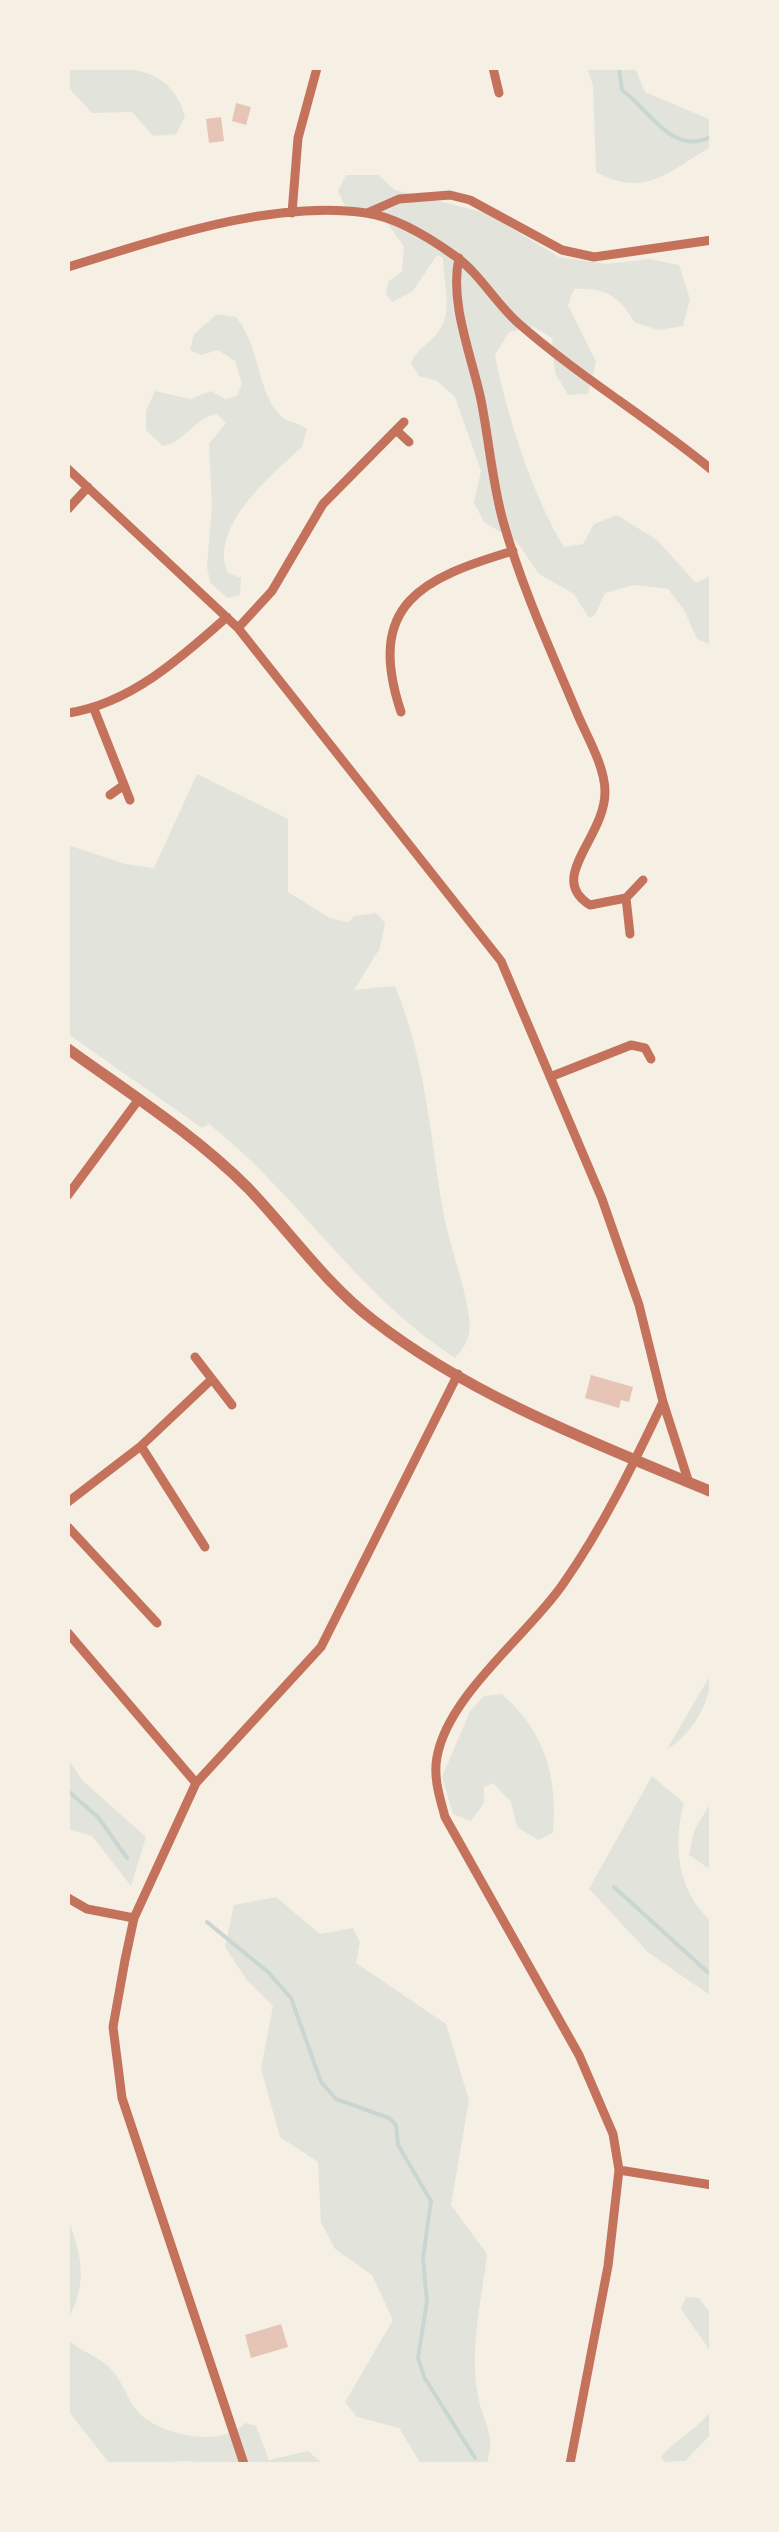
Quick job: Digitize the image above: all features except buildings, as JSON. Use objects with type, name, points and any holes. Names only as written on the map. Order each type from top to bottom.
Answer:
[{"type":"street","points":[[292,213],[298,138],[316,68]]},
{"type":"street","points":[[492,68],[499,93]]},
{"type":"street","points":[[367,213],[399,199],[450,194],[470,200],[562,250],[594,257],[712,240]]},
{"type":"street","points":[[68,266],[161,238],[292,213],[367,213],[425,236],[459,258],[517,322],[712,470]]},
{"type":"street","points":[[459,258],[455,274],[468,358],[513,551],[540,634],[592,747],[605,789],[594,838],[575,865],[571,881],[576,897],[590,905],[626,898],[643,880]]},
{"type":"street","points":[[238,628],[272,591],[291,552],[323,504],[400,426],[409,442]]},
{"type":"street","points":[[68,469],[238,628],[501,961],[602,1199],[639,1304],[662,1402],[689,1483]]},
{"type":"street","points":[[68,508],[88,487]]},
{"type":"street","points":[[401,712],[388,666],[403,610],[416,592],[442,574],[513,551]]},
{"type":"street","points":[[68,713],[94,709],[156,675],[227,616]]},
{"type":"street","points":[[94,709],[130,800]]},
{"type":"street","points":[[110,795],[124,785]]},
{"type":"street","points":[[626,898],[630,934]]},
{"type":"street","points":[[550,1077],[631,1046],[645,1048],[651,1059]]},
{"type":"street","points":[[68,1049],[222,1164],[336,1287],[372,1319],[458,1374],[634,1462],[712,1492]]},
{"type":"street","points":[[68,1195],[138,1099]]},
{"type":"street","points":[[195,1357],[232,1405]]},
{"type":"street","points":[[244,2464],[122,2098],[113,2026],[134,1918],[196,1784],[321,1646],[458,1374]]},
{"type":"street","points":[[68,1502],[141,1446],[212,1379]]},
{"type":"street","points":[[570,2464],[608,2266],[619,2170],[602,2101],[445,1817],[436,1782],[437,1756],[448,1728],[478,1684],[560,1589],[594,1539],[662,1402]]},
{"type":"street","points":[[141,1446],[205,1546]]},
{"type":"street","points":[[68,1527],[156,1623]]},
{"type":"street","points":[[68,1633],[196,1784]]},
{"type":"street","points":[[68,1898],[87,1909],[134,1918]]},
{"type":"street","points":[[619,2170],[712,2185]]},
{"type":"shaded area","points":[[68,68],[122,68],[154,76],[167,85],[185,116],[176,134],[153,136],[132,112],[92,113],[68,87]]},
{"type":"shaded area","points":[[587,68],[635,68],[645,92],[711,120],[711,147],[669,173],[643,182],[614,180],[596,172],[593,85]]},
{"type":"shaded area","points":[[346,175],[378,175],[395,190],[486,213],[559,257],[606,264],[649,259],[679,265],[690,299],[683,326],[658,330],[634,322],[610,295],[574,289],[568,305],[596,362],[588,394],[568,395],[555,373],[552,338],[534,327],[509,332],[495,355],[522,454],[564,547],[583,544],[594,524],[617,515],[657,540],[696,583],[711,576],[711,645],[697,639],[684,610],[668,589],[634,585],[605,593],[595,615],[589,618],[574,594],[539,574],[517,542],[484,522],[474,503],[481,471],[455,397],[437,381],[419,376],[411,363],[438,332],[446,315],[443,258],[437,255],[413,291],[392,302],[386,294],[388,282],[402,271],[404,247],[380,212],[345,206],[338,191]]},
{"type":"shaded area","points":[[217,314],[236,317],[250,342],[272,404],[282,417],[307,429],[302,447],[260,487],[234,521],[224,556],[228,573],[241,578],[240,595],[227,598],[210,582],[207,567],[212,505],[209,444],[226,423],[217,414],[209,416],[163,446],[146,430],[146,411],[155,391],[190,399],[211,391],[226,399],[237,396],[242,384],[235,361],[218,350],[201,355],[190,350],[194,334]]},
{"type":"shaded area","points":[[197,774],[288,819],[288,892],[330,918],[348,922],[355,916],[376,913],[385,923],[380,948],[354,990],[395,986],[413,1039],[445,1219],[469,1317],[467,1340],[455,1358],[388,1305],[272,1182],[209,1124],[202,1128],[68,1034],[68,845],[125,864],[154,868]]},
{"type":"shaded area","points":[[711,1674],[708,1695],[698,1716],[667,1749]]},
{"type":"shaded area","points":[[502,1694],[529,1724],[546,1756],[553,1793],[553,1833],[538,1840],[517,1827],[511,1802],[493,1783],[484,1787],[484,1803],[471,1821],[453,1814],[442,1777],[470,1711],[484,1696]]},
{"type":"shaded area","points":[[68,1759],[83,1781],[146,1837],[131,1886],[92,1836],[68,1829]]},
{"type":"shaded area","points":[[652,1776],[684,1803],[679,1835],[681,1867],[691,1896],[711,1921],[711,1996],[649,1953],[589,1889]]},
{"type":"shaded area","points":[[711,1802],[712,1870],[689,1855],[694,1831]]},
{"type":"shaded area","points":[[276,1897],[320,1934],[353,1928],[360,1942],[356,1963],[446,2024],[469,2100],[451,2205],[487,2254],[475,2361],[478,2396],[490,2436],[487,2464],[421,2464],[399,2428],[357,2417],[345,2402],[393,2320],[372,2275],[335,2249],[321,2222],[318,2162],[280,2137],[261,2069],[273,2006],[247,1980],[225,1947],[234,1905]]},
{"type":"shaded area","points":[[68,2219],[81,2270],[78,2294],[68,2319]]},
{"type":"shaded area","points":[[686,2297],[699,2298],[711,2314],[711,2352],[681,2309]]},
{"type":"shaded area","points":[[68,2339],[107,2365],[137,2410],[159,2427],[185,2435],[212,2437],[245,2423],[256,2426],[269,2460],[308,2451],[323,2464],[110,2464],[69,2412]]},
{"type":"shaded area","points":[[711,2411],[711,2434],[685,2461],[665,2462],[661,2457]]},
{"type":"waterway","points":[[619,68],[622,90],[662,128],[686,141],[712,136]]},
{"type":"waterway","points":[[68,1791],[98,1817],[127,1858]]},
{"type":"waterway","points":[[614,1887],[712,1976]]},
{"type":"waterway","points":[[207,1922],[268,1972],[291,1998],[321,2082],[336,2099],[389,2118],[396,2125],[398,2145],[431,2201],[423,2258],[427,2301],[418,2358],[424,2377],[475,2458]]}]
